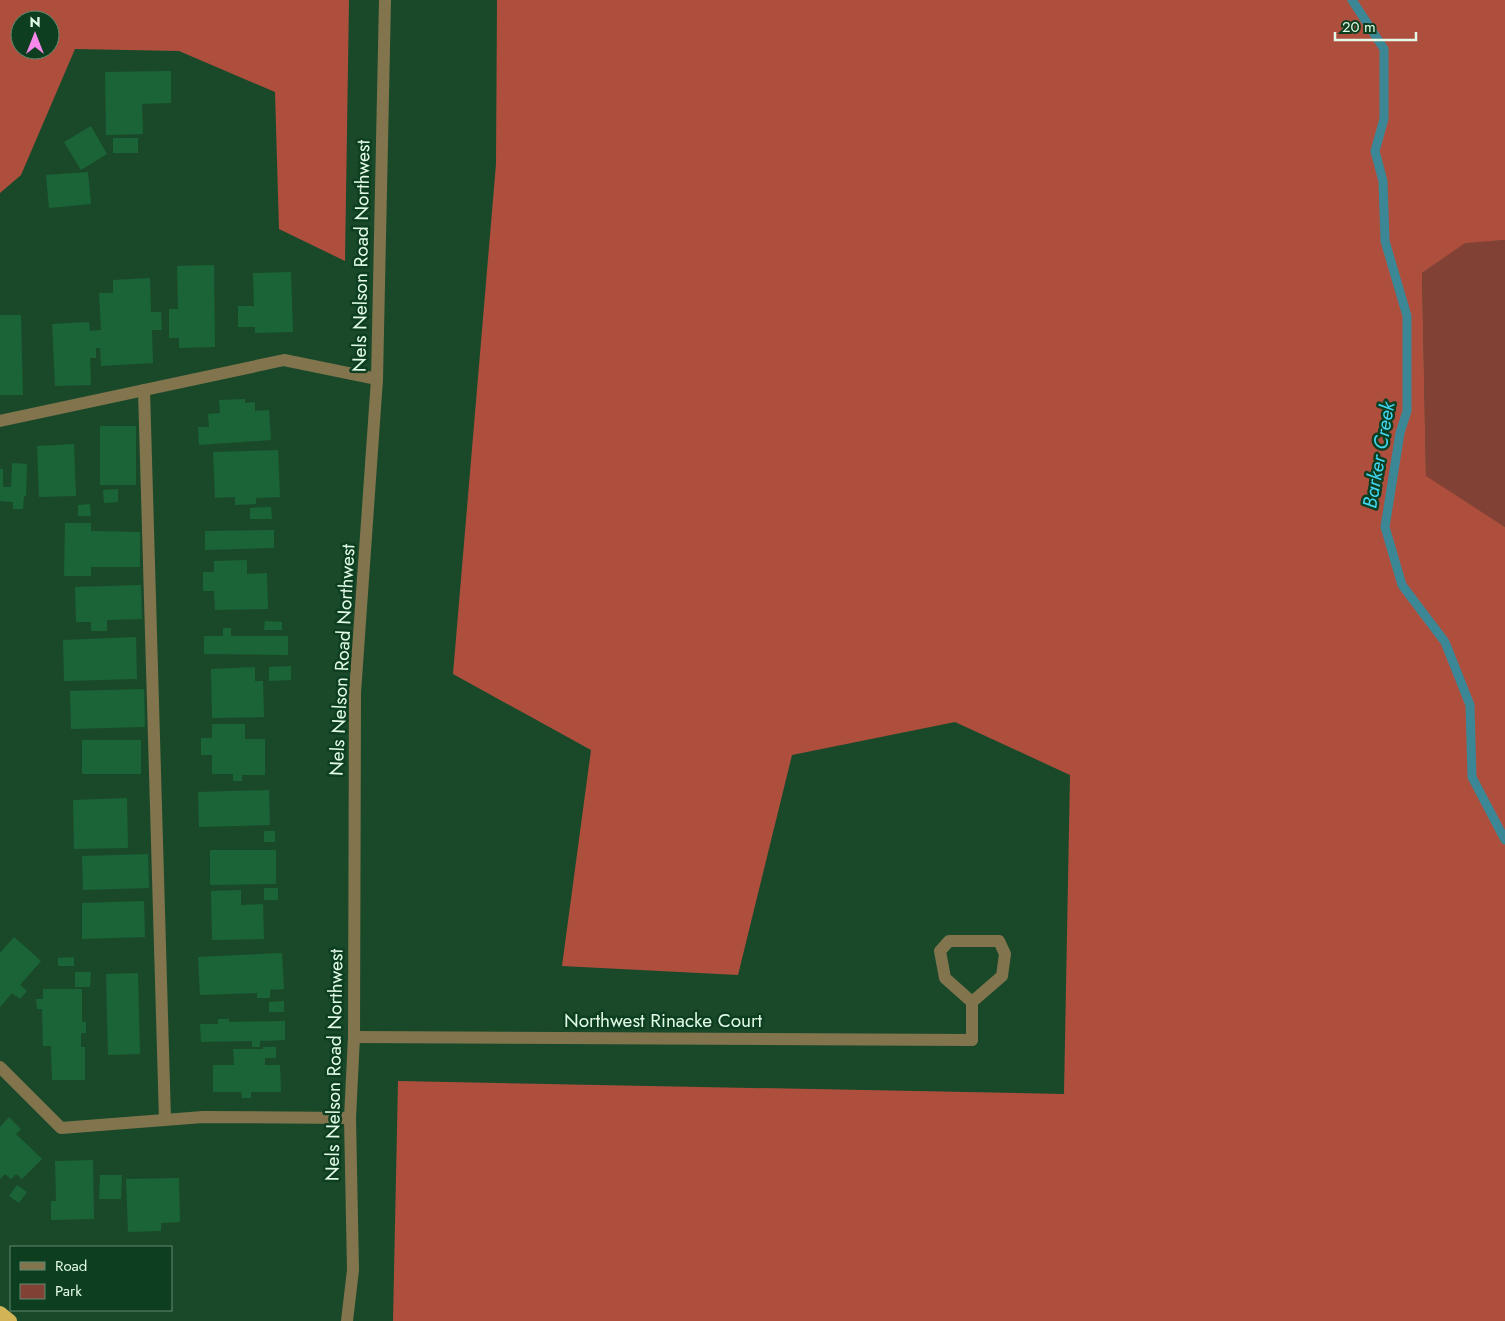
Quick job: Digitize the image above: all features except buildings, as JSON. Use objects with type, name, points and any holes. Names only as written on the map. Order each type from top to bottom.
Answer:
[{"type":"highway","points":[[0,1313],[10,1321]]},
{"type":"street","name":"Nels Nelson Road Northwest","points":[[347,1321],[353,1270],[350,1118],[354,1037],[355,693],[377,379],[385,0]]},
{"type":"street","points":[[0,421],[284,360],[377,379]]},
{"type":"street","points":[[144,390],[165,1120]]},
{"type":"street","points":[[949,941],[999,941],[1005,954],[1002,976],[972,1002],[945,978],[940,951],[949,941]]},
{"type":"street","name":"Northwest Rinacke Court","points":[[354,1037],[972,1040],[972,1002]]},
{"type":"street","points":[[0,1067],[61,1128],[203,1117],[350,1118]]},
{"type":"green space","points":[[1505,240],[1505,527],[1426,477],[1422,273],[1465,242]]},
{"type":"shaded area","points":[[0,0],[349,0],[345,261],[279,229],[275,92],[179,51],[75,49],[21,175],[0,193]]},
{"type":"shaded area","points":[[497,0],[1505,0],[1505,240],[1465,243],[1422,273],[1426,476],[1505,527],[1505,1321],[393,1321],[398,1081],[1064,1094],[1070,775],[955,722],[792,755],[738,975],[562,966],[591,750],[453,674],[496,164]]},
{"type":"waterway","name":"Barker Creek","points":[[1352,0],[1384,49],[1384,119],[1375,151],[1383,181],[1385,241],[1407,316],[1407,411],[1400,433],[1385,527],[1402,585],[1445,642],[1470,705],[1472,777],[1505,840]]}]
